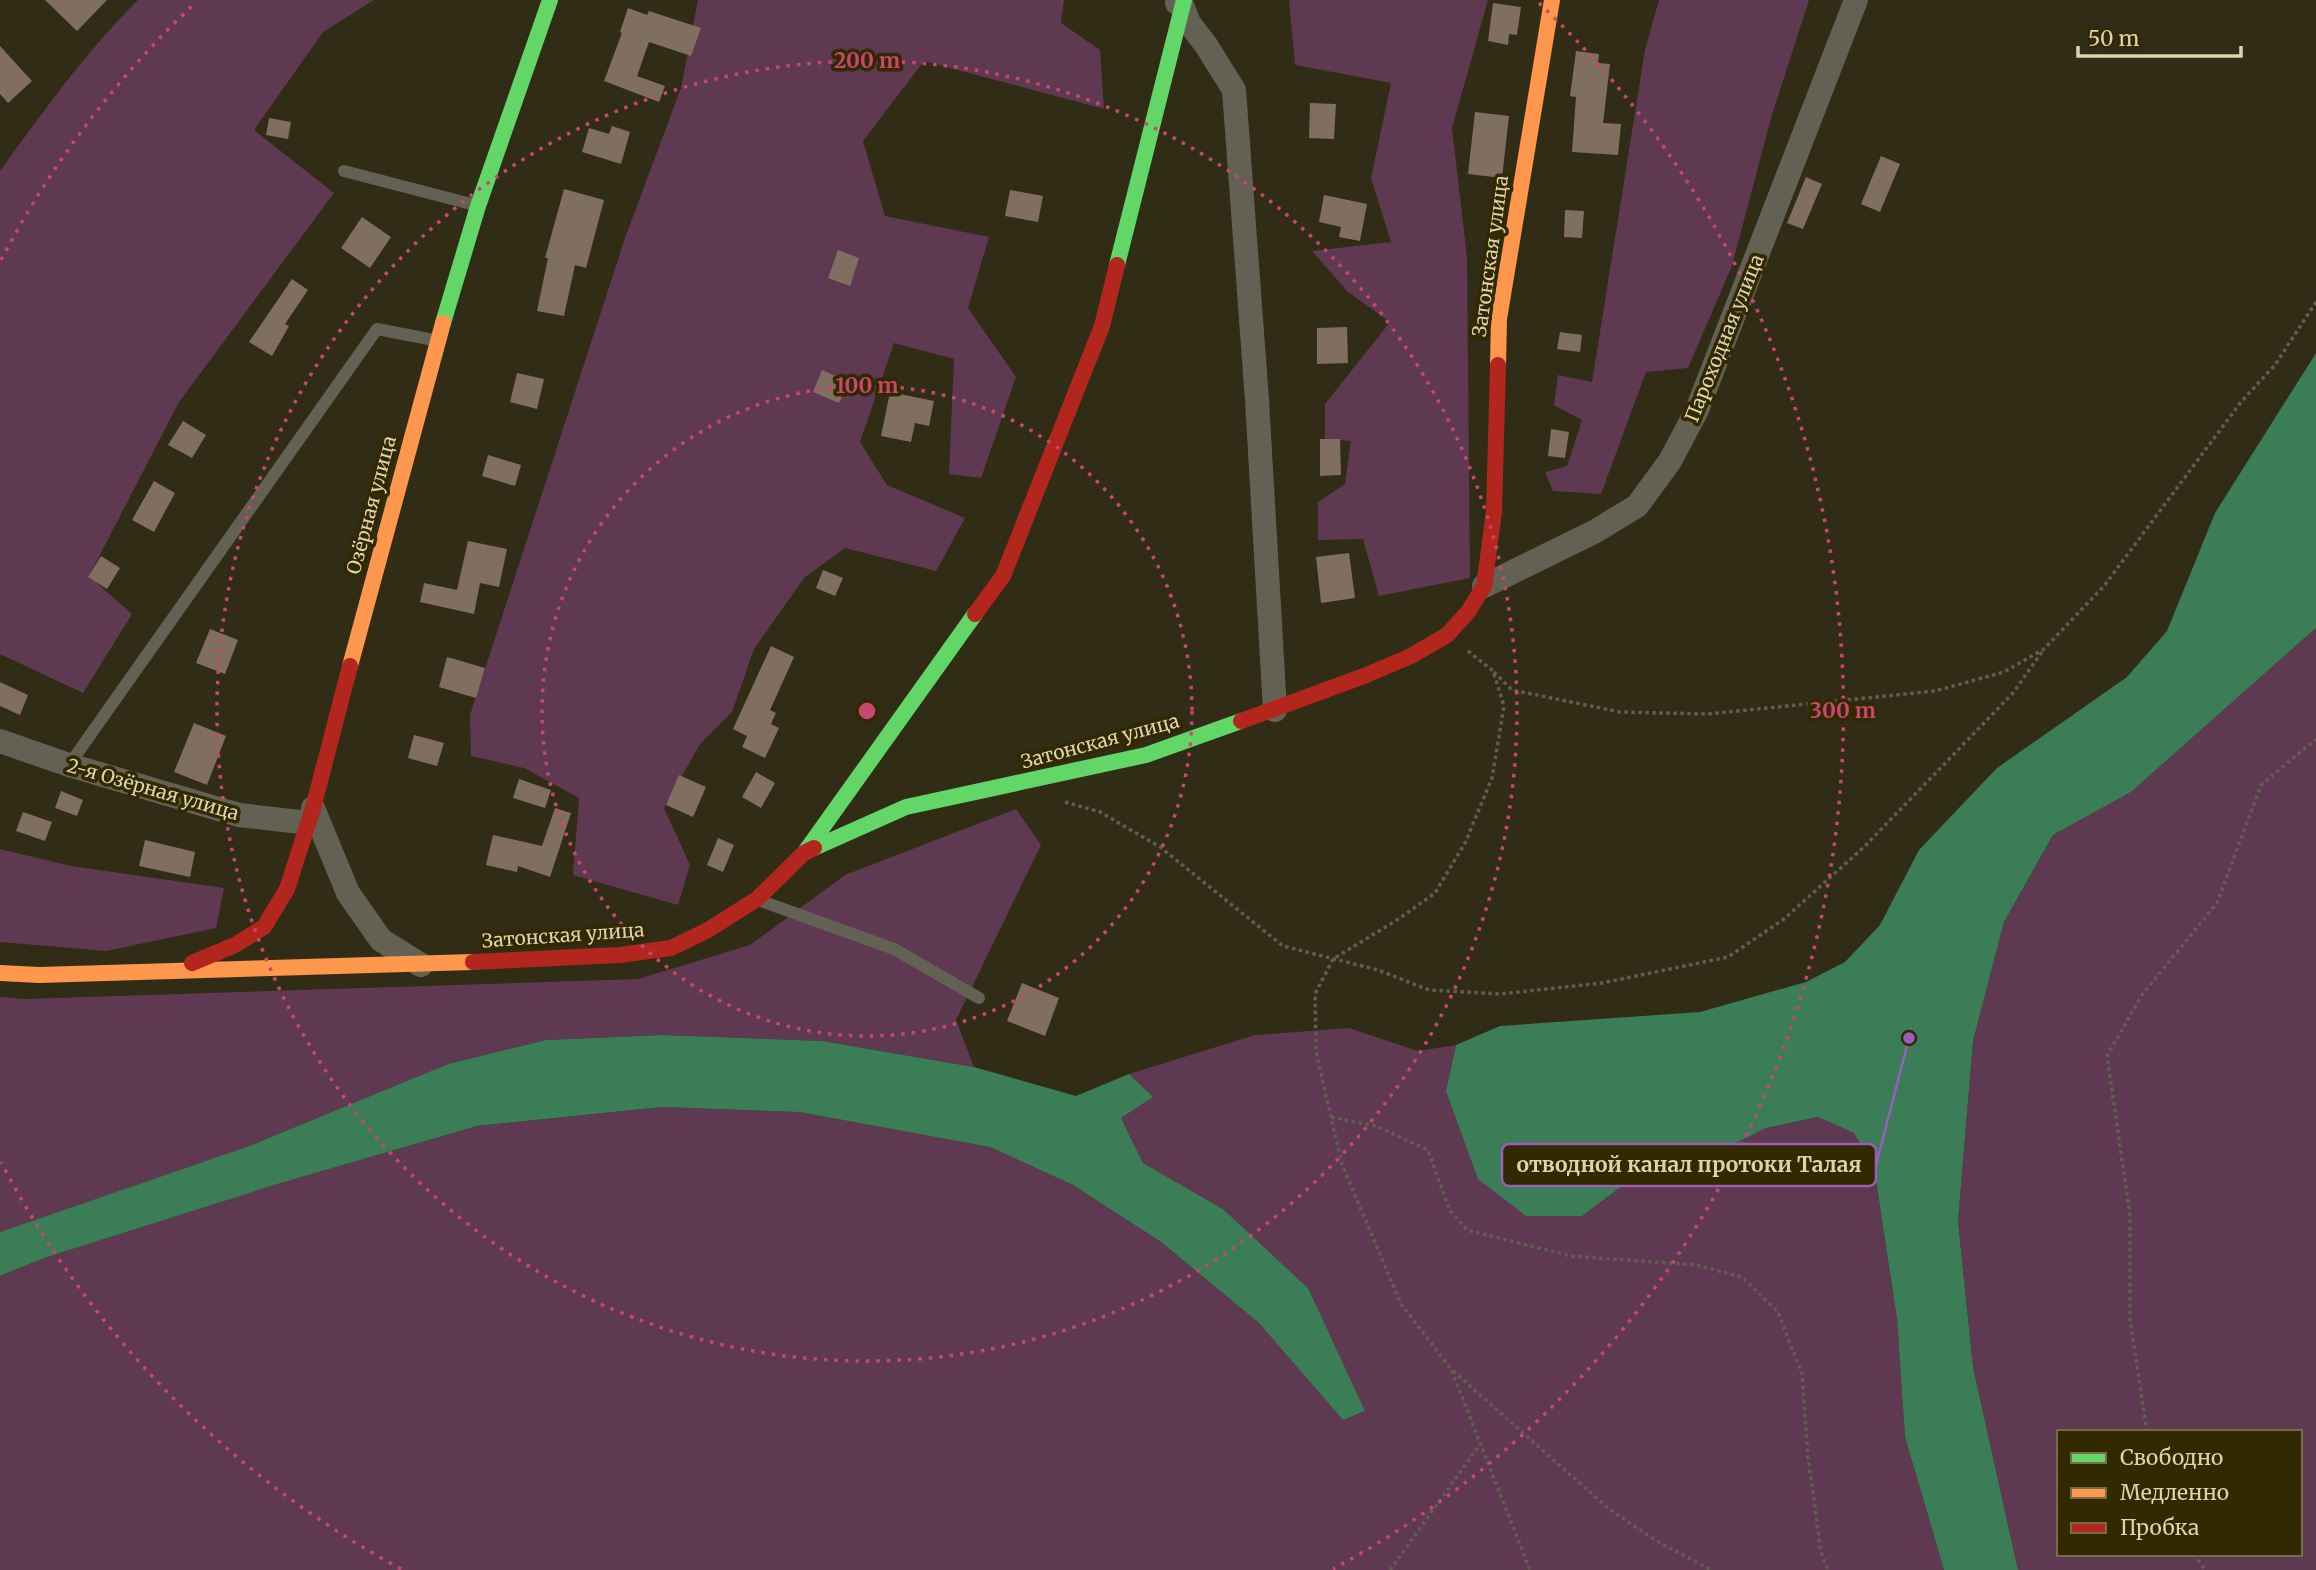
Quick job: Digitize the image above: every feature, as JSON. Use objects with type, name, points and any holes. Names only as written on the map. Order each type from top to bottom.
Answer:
[{"type":"street","name":"Озёрная улица","points":[[176,970],[235,945],[264,927],[287,889],[311,816],[438,341],[478,206],[550,0]]},
{"type":"street","name":"Затонская улица","points":[[0,973],[39,975],[421,965],[620,955],[671,948],[708,930],[757,899],[804,853],[906,807],[1146,755],[1376,671],[1411,656],[1447,635],[1468,612],[1483,586],[1494,512],[1499,319],[1552,0]]},
{"type":"street","name":"Пароходная улица","points":[[1483,586],[1594,532],[1637,506],[1670,461],[1697,411],[1856,0]]},
{"type":"street","points":[[1179,2],[1189,23],[1234,90],[1257,400],[1275,710]]},
{"type":"street","points":[[804,853],[1003,576],[1102,326],[1179,2]]},
{"type":"street","name":"2-я Озёрная улица","points":[[0,741],[69,765],[239,815],[311,816]]},
{"type":"street","points":[[311,816],[348,893],[381,940],[421,965]]},
{"type":"lane","points":[[344,171],[478,206]]},
{"type":"lane","points":[[69,765],[377,329],[438,341]]},
{"type":"lane","points":[[757,899],[894,949],[979,998]]},
{"type":"path","points":[[1061,801],[1100,812],[1160,846],[1283,946],[1378,970],[1429,990],[1500,994],[1602,983],[1728,957],[1784,919],[1864,847],[2012,693],[2044,649],[2104,586],[2241,402],[2275,365],[2316,302]]},
{"type":"path","points":[[1447,635],[1493,671],[1512,690],[1620,712],[1708,714],[1935,691],[2004,672],[2044,649]]},
{"type":"path","points":[[1493,671],[1504,706],[1492,778],[1465,844],[1435,892],[1397,920],[1333,959],[1315,994],[1315,1052],[1342,1164],[1401,1304],[1451,1369],[1608,1509],[1655,1540],[1711,1570]]},
{"type":"path","points":[[2147,1430],[2130,1319],[2130,1216],[2107,1056],[2141,996],[2217,903],[2261,785],[2316,739]]},
{"type":"path","points":[[1331,1117],[1376,1126],[1428,1150],[1450,1211],[1467,1230],[1571,1256],[1696,1265],[1742,1277],[1777,1312],[1802,1374],[1810,1470],[1821,1552],[1828,1570]]},
{"type":"path","points":[[1451,1369],[1530,1570]]},
{"type":"path","points":[[1390,1570],[1481,1443]]},
{"type":"shaded area","points":[[138,0],[374,0],[323,32],[254,130],[334,193],[179,402],[89,576],[132,614],[83,693],[0,654],[0,171],[83,61]]},
{"type":"shaded area","points":[[698,0],[1064,0],[1061,23],[1100,50],[1104,109],[924,61],[863,141],[885,216],[989,237],[968,308],[1016,377],[981,478],[949,474],[954,359],[894,343],[860,442],[887,485],[965,518],[936,571],[845,548],[804,578],[754,649],[732,712],[700,744],[664,808],[690,865],[678,905],[573,875],[579,798],[524,768],[471,756],[470,715],[626,235],[681,88]]},
{"type":"shaded area","points":[[1289,0],[1488,0],[1452,128],[1467,257],[1470,578],[1379,596],[1363,539],[1318,540],[1318,502],[1345,484],[1351,441],[1325,439],[1325,404],[1390,322],[1348,292],[1312,251],[1391,242],[1371,178],[1391,83],[1295,65]]},
{"type":"shaded area","points":[[1659,0],[1809,0],[1771,118],[1732,266],[1688,368],[1646,372],[1601,494],[1553,491],[1545,472],[1567,466],[1582,420],[1554,405],[1558,375],[1592,382],[1645,50]]},
{"type":"shaded area","points":[[2316,353],[2316,628],[2131,792],[2053,835],[2004,922],[1973,1041],[1958,1221],[1973,1367],[2018,1570],[1944,1570],[1905,1437],[1897,1319],[1874,1167],[1854,1133],[1818,1117],[1766,1128],[1682,1170],[1629,1181],[1582,1216],[1526,1216],[1478,1179],[1446,1091],[1456,1045],[1500,1026],[1700,1012],[1806,982],[1845,962],[1880,925],[1919,850],[1997,768],[2127,677],[2167,631],[2215,513]]},
{"type":"shaded area","points":[[2316,628],[2316,1570],[2018,1570],[1973,1367],[1958,1221],[1973,1041],[2004,922],[2053,835],[2131,792]]},
{"type":"shaded area","points":[[1016,809],[1041,845],[956,1020],[974,1067],[822,1041],[662,1035],[546,1040],[448,1064],[249,1146],[0,1232],[0,997],[24,999],[638,979],[750,945],[845,875]]},
{"type":"shaded area","points":[[0,849],[71,866],[224,888],[216,928],[106,951],[0,942]]},
{"type":"shaded area","points":[[1349,1028],[1418,1051],[1456,1045],[1446,1091],[1582,1216],[1629,1181],[1682,1170],[1766,1128],[1818,1117],[1854,1133],[1874,1167],[1897,1319],[1905,1437],[1944,1570],[0,1570],[0,1276],[44,1258],[281,1183],[477,1126],[662,1107],[799,1112],[990,1147],[1073,1185],[1161,1242],[1259,1323],[1343,1419],[1364,1412],[1308,1288],[1223,1209],[1143,1163],[1121,1118],[1152,1097],[1129,1074],[1255,1035]]},
{"type":"shaded area","points":[[662,1035],[822,1041],[974,1067],[1076,1096],[1129,1074],[1153,1097],[1121,1118],[1143,1163],[1223,1209],[1308,1288],[1365,1411],[1343,1420],[1259,1323],[1161,1242],[1073,1185],[990,1147],[799,1112],[662,1107],[477,1126],[281,1183],[44,1258],[0,1276],[0,1232],[249,1146],[448,1064],[546,1040]]},
{"type":"building","points":[[45,0],[107,0],[77,31]]},
{"type":"building","points":[[1493,3],[1521,7],[1517,35],[1509,34],[1508,45],[1488,41]]},
{"type":"building","points":[[628,8],[647,15],[649,11],[701,28],[691,56],[649,42],[637,76],[665,86],[659,102],[604,81],[622,33],[620,32]]},
{"type":"building","points":[[0,46],[32,81],[8,103],[0,94]]},
{"type":"building","points":[[1576,51],[1599,54],[1598,63],[1610,64],[1603,123],[1621,124],[1618,155],[1572,152],[1576,97],[1570,96]]},
{"type":"building","points":[[1310,103],[1336,104],[1334,139],[1309,138]]},
{"type":"building","points":[[1475,112],[1509,116],[1502,178],[1468,174]]},
{"type":"building","points":[[269,118],[291,122],[288,139],[266,135]]},
{"type":"building","points":[[612,126],[630,132],[621,164],[582,152],[589,128],[609,134]]},
{"type":"building","points":[[1881,156],[1900,164],[1880,212],[1861,204]]},
{"type":"building","points":[[1806,177],[1822,184],[1803,229],[1787,223]]},
{"type":"building","points":[[564,189],[604,200],[586,268],[575,265],[564,316],[537,311],[548,258],[545,258]]},
{"type":"building","points":[[1010,190],[1043,196],[1038,222],[1005,216]]},
{"type":"building","points":[[1324,195],[1367,204],[1360,241],[1339,237],[1341,227],[1319,222]]},
{"type":"building","points":[[1565,210],[1584,211],[1582,238],[1564,237]]},
{"type":"building","points":[[362,217],[391,237],[370,268],[341,248]]},
{"type":"building","points":[[838,250],[859,258],[850,286],[828,278]]},
{"type":"building","points":[[292,279],[308,290],[285,324],[289,326],[272,356],[249,342]]},
{"type":"building","points":[[1347,327],[1348,363],[1317,364],[1317,328]]},
{"type":"building","points":[[1560,332],[1582,335],[1580,352],[1557,349]]},
{"type":"building","points":[[822,370],[849,382],[839,403],[813,392]]},
{"type":"building","points":[[517,373],[544,379],[537,409],[510,402]]},
{"type":"building","points":[[890,392],[934,401],[929,426],[915,423],[911,442],[881,436]]},
{"type":"building","points":[[183,421],[206,435],[192,458],[168,445]]},
{"type":"building","points":[[1551,429],[1569,432],[1565,458],[1548,456]]},
{"type":"building","points":[[1320,439],[1340,439],[1341,475],[1320,476]]},
{"type":"building","points":[[488,455],[521,465],[515,486],[482,476]]},
{"type":"building","points":[[154,481],[175,493],[154,532],[132,520]]},
{"type":"building","points":[[468,541],[507,549],[499,587],[480,583],[474,614],[420,602],[424,583],[457,590]]},
{"type":"building","points":[[1349,553],[1355,598],[1321,603],[1316,557]]},
{"type":"building","points":[[101,556],[120,568],[107,589],[88,577]]},
{"type":"building","points":[[823,570],[843,578],[835,596],[816,588]]},
{"type":"building","points":[[210,629],[238,640],[225,674],[196,663]]},
{"type":"building","points":[[771,646],[794,657],[770,710],[776,713],[771,724],[779,728],[765,758],[742,747],[747,736],[733,729]]},
{"type":"building","points":[[447,657],[485,668],[476,698],[439,687]]},
{"type":"building","points":[[0,682],[28,695],[20,715],[0,706]]},
{"type":"building","points":[[194,723],[226,736],[207,785],[174,772]]},
{"type":"building","points":[[414,735],[444,743],[437,766],[408,758]]},
{"type":"building","points":[[756,772],[775,783],[761,808],[742,797]]},
{"type":"building","points":[[679,775],[706,787],[693,817],[666,805]]},
{"type":"building","points":[[519,779],[551,790],[545,808],[513,798]]},
{"type":"building","points":[[61,791],[83,800],[77,816],[55,808]]},
{"type":"building","points":[[555,808],[571,813],[550,877],[518,866],[517,872],[486,865],[493,835],[542,846]]},
{"type":"building","points":[[23,812],[52,822],[45,841],[16,831]]},
{"type":"building","points":[[718,838],[734,845],[723,872],[707,865]]},
{"type":"building","points":[[145,840],[195,852],[190,877],[139,866]]},
{"type":"building","points":[[1022,983],[1059,998],[1045,1036],[1007,1021]]},
{"type":"traffic: fast","points":[[443,323],[478,206],[550,0]]},
{"type":"traffic: fast","points":[[1117,265],[1184,0]]},
{"type":"traffic: fast","points":[[805,852],[975,614]]},
{"type":"traffic: fast","points":[[814,848],[906,807],[1146,755],[1241,721]]},
{"type":"traffic: slow","points":[[1498,365],[1499,319],[1552,0]]},
{"type":"traffic: slow","points":[[350,666],[443,323]]},
{"type":"traffic: slow","points":[[0,973],[39,975],[473,962]]},
{"type":"traffic: jam","points":[[975,614],[1003,576],[1102,326],[1117,265]]},
{"type":"traffic: jam","points":[[1241,721],[1411,656],[1447,635],[1468,612],[1484,586],[1494,512],[1498,365]]},
{"type":"traffic: jam","points":[[192,963],[235,945],[264,927],[287,889],[313,808],[350,666]]},
{"type":"traffic: jam","points":[[473,962],[620,955],[671,948],[708,930],[757,899],[804,853],[814,848]]},
{"type":"place","name":"отводной канал протоки Талая","points":[[1909,1038]]}]
